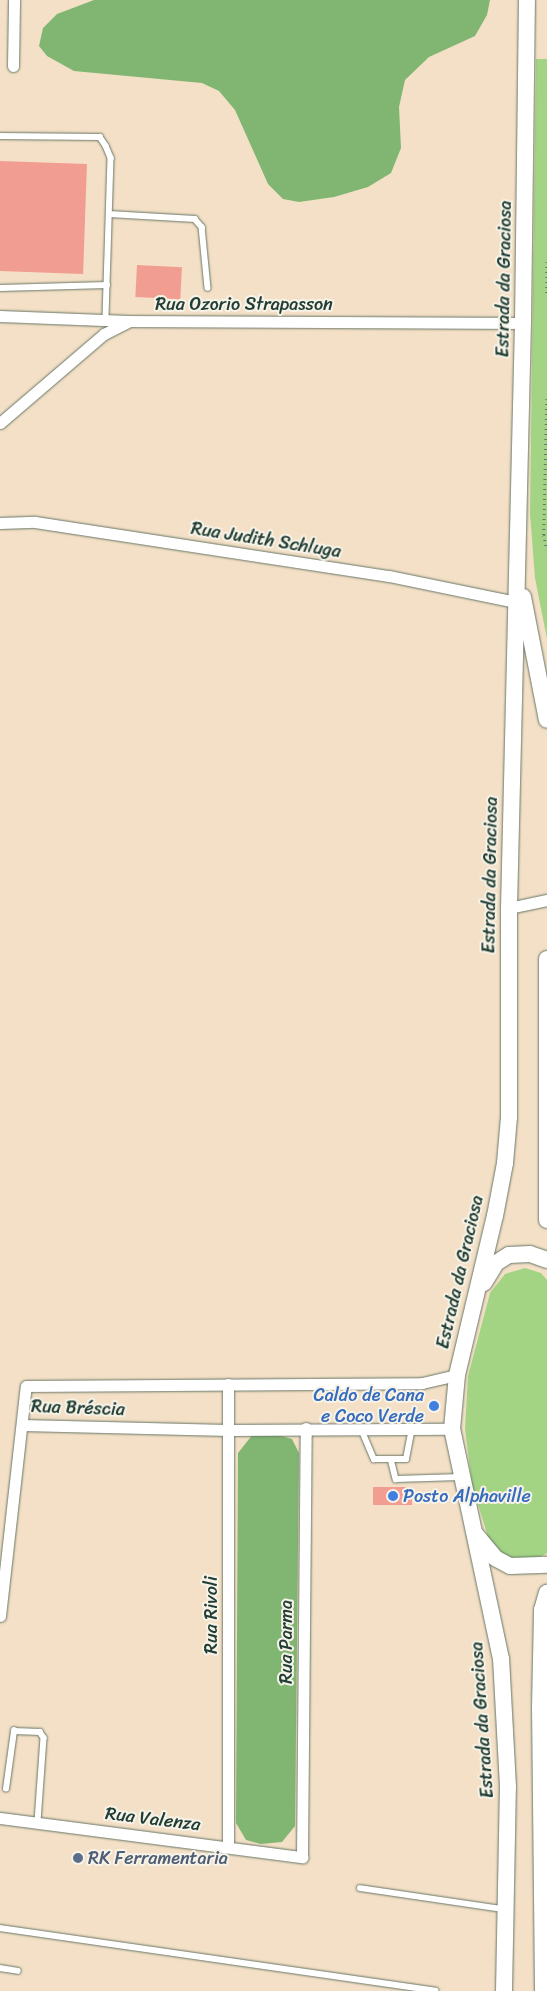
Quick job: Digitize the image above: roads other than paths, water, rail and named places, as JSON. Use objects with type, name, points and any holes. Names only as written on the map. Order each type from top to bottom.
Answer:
[{"type":"main road","name":"Estrada da Graciosa","points":[[504,1991],[508,1910],[508,1787],[501,1659],[460,1477],[452,1429],[457,1375],[505,1163],[509,1117],[509,908],[520,602],[518,558],[524,323],[527,0]]},
{"type":"main road","name":"Estrada da Graciosa","points":[[520,602],[547,720]]},
{"type":"main road","points":[[547,959],[547,1220]]},
{"type":"main road","points":[[475,1300],[496,1263],[509,1255],[530,1254],[547,1260]]},
{"type":"main road","points":[[473,1531],[495,1558],[510,1566],[547,1565]]},
{"type":"main road","points":[[543,1991],[545,1922],[542,1610],[547,1593]]},
{"type":"street","points":[[13,66],[14,0]]},
{"type":"street","points":[[0,316],[129,321]]},
{"type":"street","name":"Rua Ozorio Strapasson","points":[[0,423],[104,334],[129,321],[524,323]]},
{"type":"street","name":"Rua Judith Schluga","points":[[0,523],[45,524],[389,576],[520,602]]},
{"type":"street","points":[[509,908],[547,900]]},
{"type":"street","name":"Rua Bréscia","points":[[452,1429],[306,1428],[228,1430],[22,1425],[26,1386],[422,1383],[457,1375]]},
{"type":"street","name":"Rua Rivoli","points":[[228,1384],[228,1846]]},
{"type":"street","points":[[0,1616],[22,1425]]},
{"type":"street","name":"Rua Parma","points":[[302,1857],[306,1428]]},
{"type":"street","name":"Rua Valenza","points":[[0,1818],[302,1857]]},
{"type":"lane","points":[[0,136],[100,137],[110,158],[106,319]]},
{"type":"lane","points":[[110,214],[195,219],[202,227],[208,288]]},
{"type":"lane","points":[[0,288],[107,285]]},
{"type":"lane","points":[[361,1428],[374,1459],[406,1459],[412,1429]]},
{"type":"lane","points":[[391,1459],[396,1479],[460,1477]]},
{"type":"lane","points":[[6,1789],[14,1731],[40,1732],[44,1738],[38,1822]]},
{"type":"lane","points":[[360,1888],[508,1910]]},
{"type":"lane","points":[[0,1928],[435,1991]]},
{"type":"lane","points":[[0,1968],[18,1971]]},
{"type":"lane","points":[[388,1991],[390,1984]]},
{"type":"place","name":"Caldo de Cana e Coco Verde","points":[[434,1406]]},
{"type":"place","name":"Posto Alphaville","points":[[393,1496]]},
{"type":"place","name":"RK Ferramentaria","points":[[78,1858]]}]
